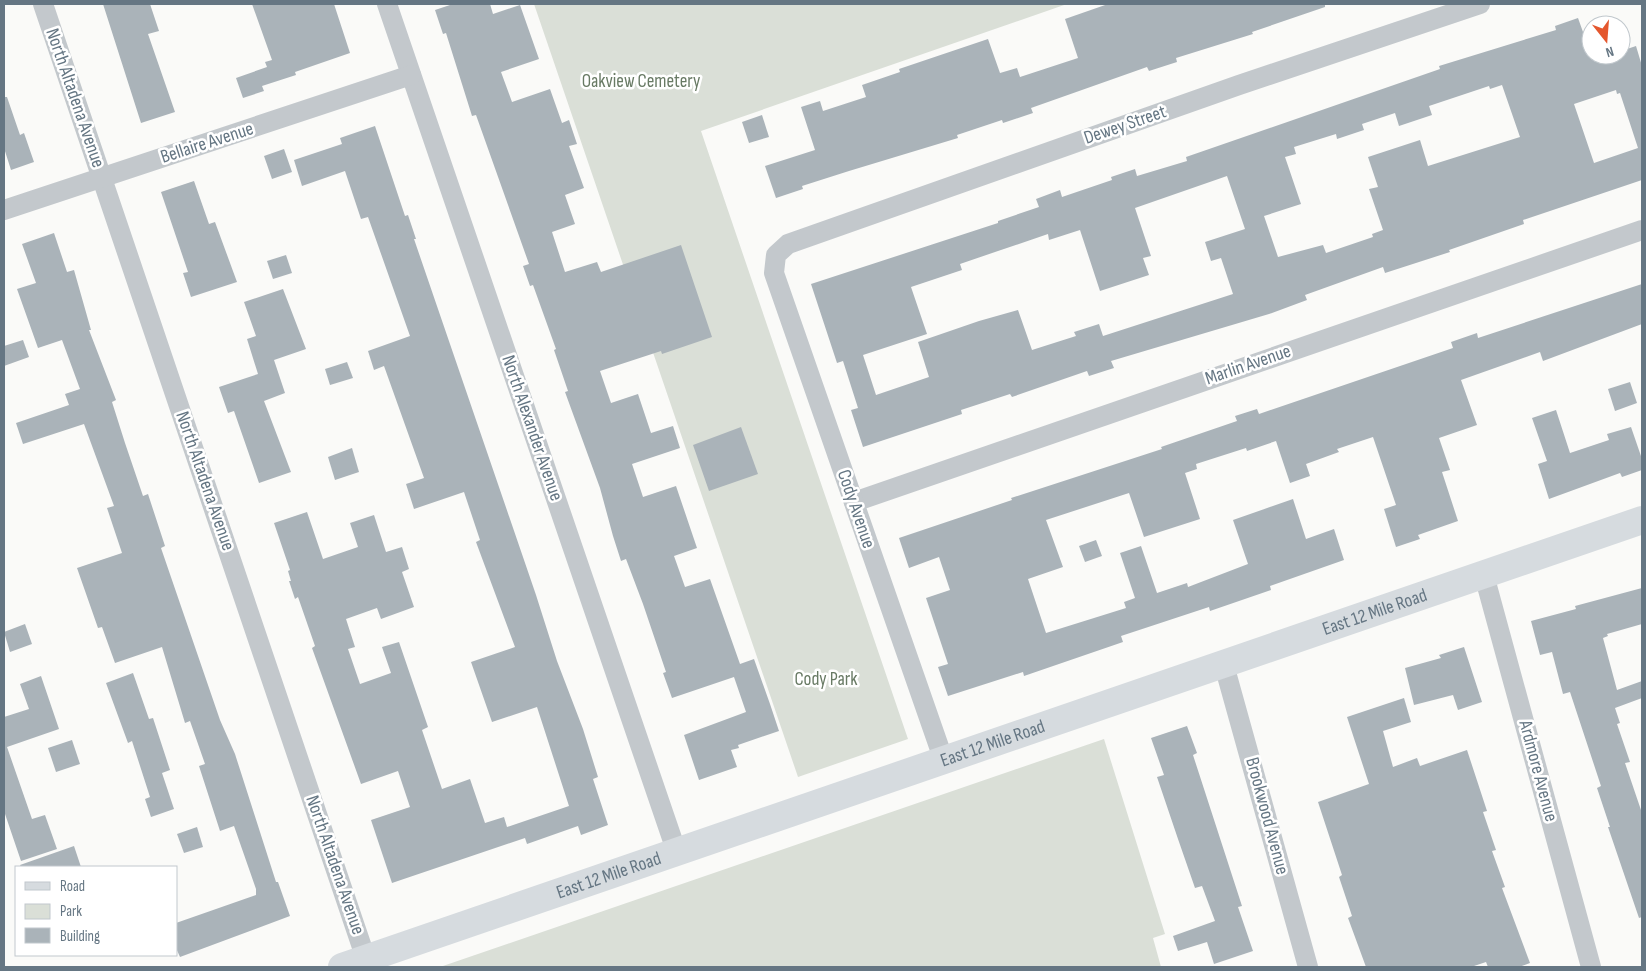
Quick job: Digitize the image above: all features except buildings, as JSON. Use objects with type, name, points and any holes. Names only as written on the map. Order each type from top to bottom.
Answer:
[{"type":"main road","name":"East 12 Mile Road","points":[[354,963],[1642,520]]},
{"type":"street","name":"North Altadena Avenue","points":[[43,4],[102,178],[354,963]]},
{"type":"street","name":"North Alexander Avenue","points":[[387,4],[677,853]]},
{"type":"street","name":"Dewey Street","points":[[776,256],[782,248],[797,241],[1239,85],[1480,4]]},
{"type":"street","name":"Bellaire Avenue","points":[[4,210],[411,75]]},
{"type":"street","name":"Marlin Avenue","points":[[854,502],[1642,230]]},
{"type":"street","name":"Cody Avenue","points":[[776,256],[774,273],[944,761]]},
{"type":"street","name":"Ardmore Avenue","points":[[1484,575],[1591,967]]},
{"type":"street","name":"Brookwood Avenue","points":[[1224,665],[1308,967]]},
{"type":"green space","name":"Oakview Cemetery","points":[[534,4],[1067,4],[701,131],[908,739],[798,777]]},
{"type":"green space","points":[[1104,739],[1165,934],[1153,938],[1161,967],[440,967]]},
{"type":"park label","name":"Cody Park","points":[[826,679]]}]
